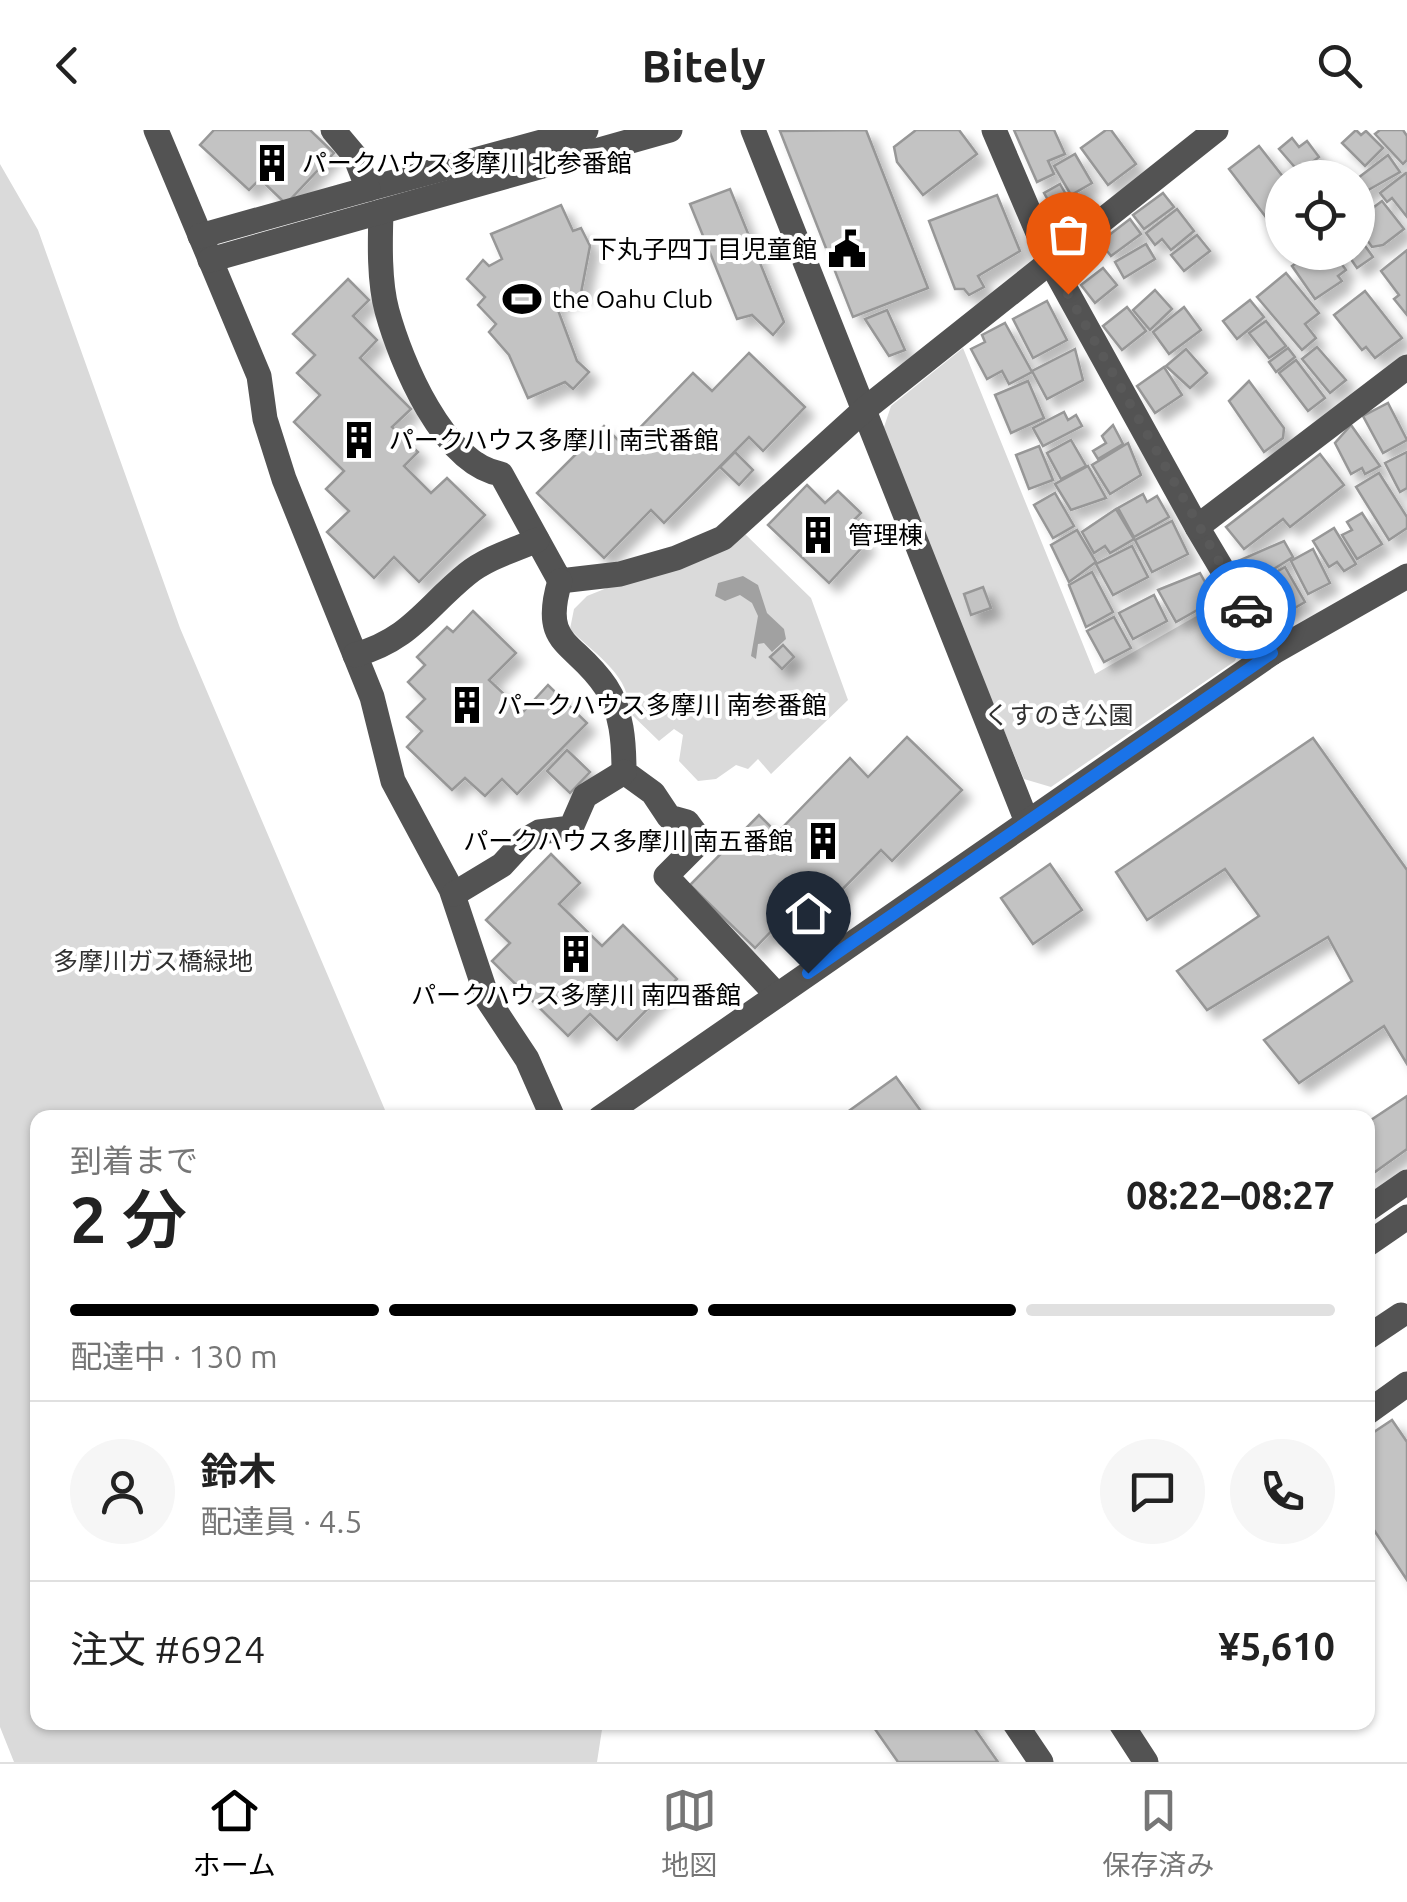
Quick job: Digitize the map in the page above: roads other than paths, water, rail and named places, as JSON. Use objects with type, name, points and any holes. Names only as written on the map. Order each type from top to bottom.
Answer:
[{"type":"street","points":[[156,130],[259,376],[264,419],[302,533],[372,696],[393,782],[454,894],[488,1000],[527,1059],[549,1110]]},
{"type":"street","points":[[333,130],[355,156],[368,189]]},
{"type":"street","points":[[205,248],[368,189],[586,130]]},
{"type":"street","points":[[205,248],[381,212],[670,130]]},
{"type":"street","points":[[752,130],[1027,822]]},
{"type":"street","points":[[994,130],[1050,261],[1197,527],[1272,653]]},
{"type":"street","points":[[560,581],[620,574],[676,558],[722,538],[864,409],[1216,130]]},
{"type":"street","points":[[381,212],[386,308],[430,414],[486,472],[501,474],[560,581],[551,623],[561,642],[585,660],[607,688],[616,708],[624,772],[653,792],[668,817],[687,822],[701,841],[666,876],[778,995]]},
{"type":"street","points":[[1197,527],[1407,367]]},
{"type":"street","points":[[355,655],[382,648],[408,632],[471,571],[537,540]]},
{"type":"street","points":[[612,1110],[1272,653],[1407,576]]},
{"type":"street","points":[[454,894],[488,876],[525,840],[539,832],[571,828],[585,796],[624,772]]},
{"type":"street","points":[[1375,1204],[1407,1182]]},
{"type":"street","points":[[1375,1239],[1407,1218]]},
{"type":"street","points":[[1375,1332],[1400,1315]]},
{"type":"street","points":[[1375,1407],[1407,1384]]},
{"type":"street","points":[[1019,1730],[1041,1762]]},
{"type":"street","points":[[1125,1730],[1146,1762]]},
{"type":"place","name":"パークハウス多摩川 北参番館","points":[[272,163]]},
{"type":"place","name":"下丸子四丁目児童館","points":[[847,249]]},
{"type":"place","name":"the Oahu Club","points":[[522,299]]},
{"type":"place","name":"パークハウス多摩川 南弐番館","points":[[359,440]]},
{"type":"place","name":"管理棟","points":[[818,535]]},
{"type":"place","name":"パークハウス多摩川 南参番館","points":[[467,705]]},
{"type":"place","name":"パークハウス多摩川 南五番館","points":[[823,841]]},
{"type":"place","name":"パークハウス多摩川 南四番館","points":[[576,954]]},
{"type":"park label","name":"くすのき公園","points":[[1059,715]]},
{"type":"park label","name":"多摩川ガス橋緑地","points":[[153,961]]}]
